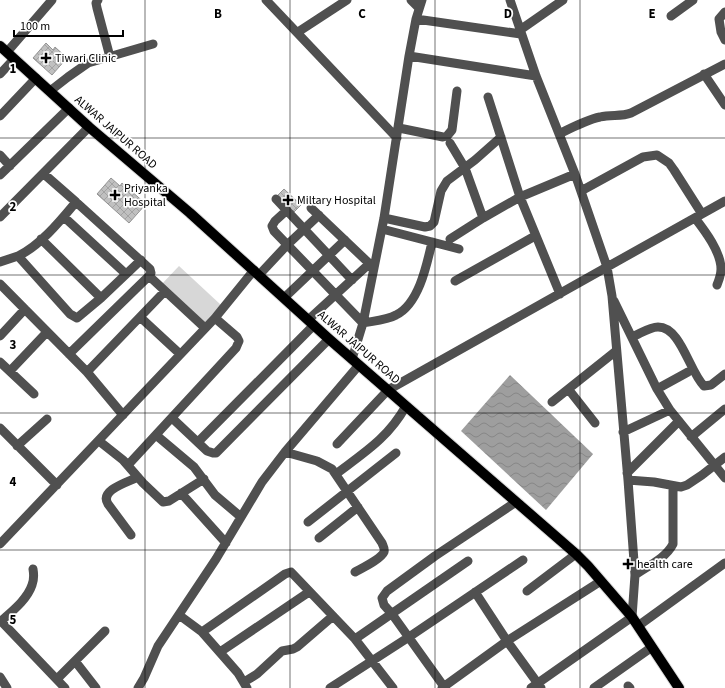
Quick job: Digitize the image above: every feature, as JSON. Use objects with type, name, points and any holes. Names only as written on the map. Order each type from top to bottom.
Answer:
[{"type":"main road","name":"ALWAR JAIPUR ROAD","points":[[7,52],[89,127],[190,213],[355,362],[576,554],[632,617],[679,688]]},
{"type":"street","points":[[0,74],[7,52],[52,0]]},
{"type":"street","points":[[98,0],[96,3],[97,8],[110,57]]},
{"type":"street","points":[[266,0],[397,138]]},
{"type":"street","points":[[298,32],[347,0]]},
{"type":"street","points":[[138,688],[158,646],[226,543],[262,482],[355,362],[363,323],[371,266],[384,218],[409,56],[420,4],[411,0]]},
{"type":"street","points":[[475,592],[508,641],[536,687],[632,617],[635,575],[628,477],[612,296],[607,267],[575,174],[536,76],[510,0]]},
{"type":"street","points":[[416,19],[520,32],[563,0]]},
{"type":"street","points":[[671,16],[693,0]]},
{"type":"street","points":[[725,12],[719,19],[721,32],[725,40]]},
{"type":"street","points":[[50,91],[88,63],[153,44]]},
{"type":"street","points":[[409,56],[536,76]]},
{"type":"street","points":[[559,134],[578,124],[601,116],[624,116],[725,64]]},
{"type":"street","points":[[704,74],[725,105]]},
{"type":"street","points":[[0,116],[36,78]]},
{"type":"street","points":[[399,128],[443,137],[447,136],[452,130],[457,91]]},
{"type":"street","points":[[488,97],[520,197],[560,294]]},
{"type":"street","points":[[0,175],[69,108]]},
{"type":"street","points":[[1,215],[44,174],[89,127]]},
{"type":"street","points":[[384,218],[421,226],[430,226],[434,222],[441,192],[446,180],[464,168],[501,137]]},
{"type":"street","points":[[450,143],[464,168],[483,218]]},
{"type":"street","points":[[0,155],[10,166]]},
{"type":"street","points":[[581,191],[643,157],[657,155],[669,163],[713,245],[721,269],[717,285]]},
{"type":"street","points":[[44,174],[141,260],[150,269],[151,273],[69,354]]},
{"type":"street","points":[[450,239],[520,197],[575,174]]},
{"type":"street","points":[[276,199],[352,280]]},
{"type":"street","points":[[336,444],[388,390],[725,201]]},
{"type":"street","points":[[0,262],[18,256],[32,248],[64,217],[76,202]]},
{"type":"street","points":[[311,208],[371,266]]},
{"type":"street","points":[[286,211],[275,220],[272,226],[274,231],[363,323]]},
{"type":"street","points":[[0,544],[99,442],[256,273],[319,215]]},
{"type":"street","points":[[64,217],[126,274]]},
{"type":"street","points":[[382,229],[459,249]]},
{"type":"street","points":[[455,281],[535,236]]},
{"type":"street","points":[[41,239],[101,298]]},
{"type":"street","points":[[284,298],[345,240]]},
{"type":"street","points":[[363,323],[396,316],[410,303],[426,270],[432,242]]},
{"type":"street","points":[[18,256],[74,317],[79,317],[141,260]]},
{"type":"street","points":[[198,442],[311,323],[335,295],[371,266]]},
{"type":"street","points":[[149,276],[205,328]]},
{"type":"street","points":[[1,287],[25,309],[87,372],[123,415]]},
{"type":"street","points":[[87,372],[165,291]]},
{"type":"street","points":[[612,296],[657,389],[670,410],[725,478]]},
{"type":"street","points":[[0,336],[25,309]]},
{"type":"street","points":[[140,317],[180,354]]},
{"type":"street","points":[[128,465],[239,344],[237,337],[215,318]]},
{"type":"street","points":[[632,337],[657,327],[664,328],[669,330],[675,336],[694,373],[704,386],[711,385],[725,374]]},
{"type":"street","points":[[10,371],[47,332]]},
{"type":"street","points":[[172,418],[210,452],[213,453],[218,451],[329,339]]},
{"type":"street","points":[[552,402],[569,390],[616,351]]},
{"type":"street","points":[[0,362],[34,394]]},
{"type":"street","points":[[657,389],[688,372]]},
{"type":"street","points":[[569,390],[595,423]]},
{"type":"street","points":[[336,474],[382,439],[399,418],[406,406]]},
{"type":"street","points":[[691,437],[725,409]]},
{"type":"street","points":[[623,432],[670,410]]},
{"type":"street","points":[[17,446],[47,419]]},
{"type":"street","points":[[628,477],[678,421]]},
{"type":"street","points":[[0,428],[57,485]]},
{"type":"street","points":[[156,435],[194,467],[215,495],[241,517]]},
{"type":"street","points":[[99,442],[128,465],[163,502],[169,501],[204,479]]},
{"type":"street","points":[[284,452],[321,463],[336,474],[384,548],[384,552],[380,556],[355,572]]},
{"type":"street","points":[[308,522],[396,453]]},
{"type":"street","points":[[628,477],[673,487],[681,487],[687,485],[715,466],[725,457]]},
{"type":"street","points":[[131,535],[105,500],[105,497],[112,489],[138,477]]},
{"type":"street","points":[[635,575],[662,556],[674,544],[673,487]]},
{"type":"street","points":[[181,493],[226,543]]},
{"type":"street","points":[[516,502],[435,556],[387,591],[382,598],[382,602],[409,637],[444,688],[508,641],[601,581]]},
{"type":"street","points":[[319,538],[358,507]]},
{"type":"street","points":[[527,591],[576,554]]},
{"type":"street","points":[[330,688],[342,685],[372,661],[523,560]]},
{"type":"street","points":[[355,639],[468,561]]},
{"type":"street","points":[[638,626],[725,563]]},
{"type":"street","points":[[34,569],[34,580],[31,589],[0,622],[65,688]]},
{"type":"street","points":[[202,632],[289,572],[294,574],[355,639],[392,688]]},
{"type":"street","points":[[220,652],[310,592]]},
{"type":"street","points":[[179,615],[202,632],[220,652],[245,685],[282,651],[297,647],[333,616]]},
{"type":"street","points":[[57,679],[105,631]]},
{"type":"street","points":[[594,688],[652,647]]},
{"type":"street","points":[[75,661],[96,688]]},
{"type":"street","points":[[0,677],[8,688]]},
{"type":"shaded area","points":[[179,266],[221,305],[202,325],[160,286]]},
{"type":"water","points":[[510,375],[593,454],[546,510],[461,431]]},
{"type":"building","points":[[46,43],[53,50],[55,47],[67,58],[52,75],[33,58]]},
{"type":"building","points":[[111,178],[120,186],[122,183],[146,204],[129,223],[97,194]]},
{"type":"building","points":[[284,189],[301,205],[294,212],[277,196]]},
{"type":"place","name":"Tiwari Clinic","points":[[46,58]]},
{"type":"place","name":"Priyanka Hospital","points":[[115,195]]},
{"type":"place","name":"Miltary Hospital","points":[[288,200]]},
{"type":"place","name":"health care","points":[[628,564]]}]
